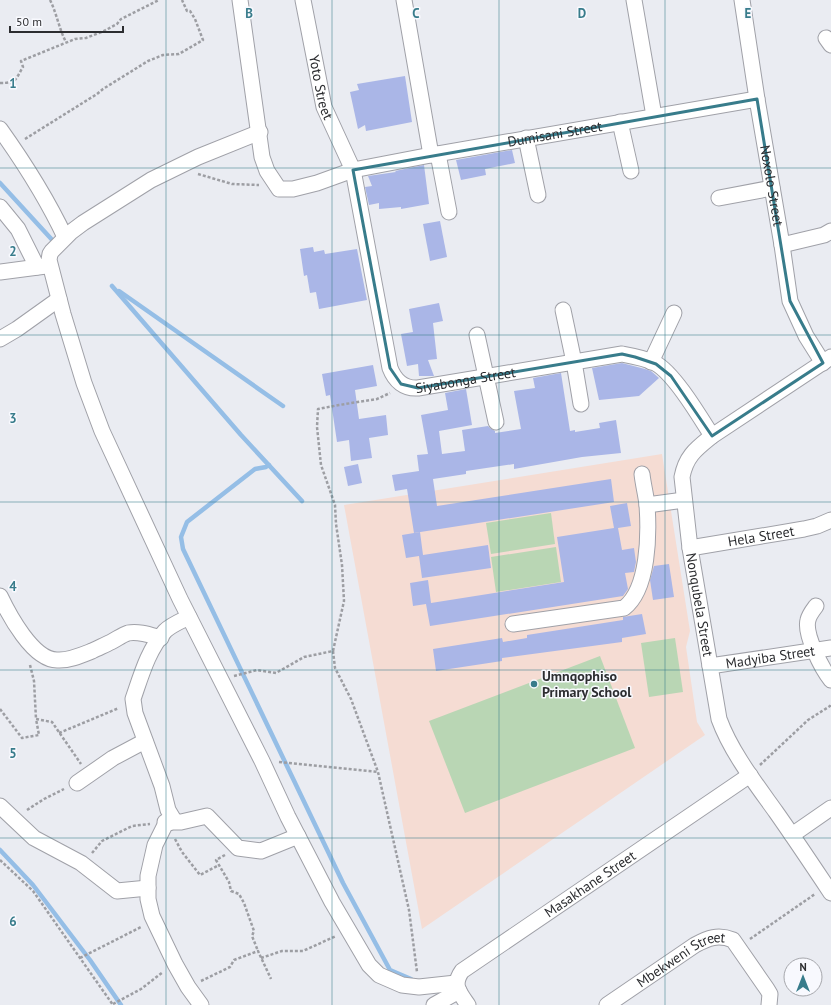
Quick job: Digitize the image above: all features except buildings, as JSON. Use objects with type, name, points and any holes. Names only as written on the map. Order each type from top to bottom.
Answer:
[{"type":"street","points":[[240,0],[260,132],[262,157],[273,182]]},
{"type":"street","name":"Yoto Street","points":[[303,0],[324,107],[353,170]]},
{"type":"street","points":[[404,0],[434,154],[449,212]]},
{"type":"street","points":[[634,0],[654,116]]},
{"type":"street","name":"Noxolo Street","points":[[742,0],[790,301],[806,336],[827,360]]},
{"type":"street","name":"Dumisani Street","points":[[273,182],[279,189],[293,189],[317,183],[353,170],[434,154],[757,99]]},
{"type":"street","points":[[620,122],[631,171]]},
{"type":"street","points":[[0,130],[12,146],[50,206],[65,237]]},
{"type":"street","points":[[0,272],[44,266],[49,260],[50,254],[65,237],[83,222],[151,180],[198,157],[260,132]]},
{"type":"street","points":[[526,138],[538,195]]},
{"type":"street","name":"Siyabonga Street","points":[[353,170],[390,368],[392,375],[401,384],[418,388],[622,354],[656,364],[671,376],[712,436]]},
{"type":"street","points":[[719,198],[772,188]]},
{"type":"street","points":[[0,207],[18,229],[44,266],[59,299],[84,383],[102,430],[189,617],[298,836],[332,902],[368,965],[378,975],[402,985],[419,987],[457,987]]},
{"type":"street","points":[[782,245],[824,235],[831,231]]},
{"type":"street","points":[[0,339],[17,329],[59,299]]},
{"type":"street","points":[[562,310],[574,362],[581,404]]},
{"type":"street","points":[[651,362],[674,313]]},
{"type":"street","points":[[477,335],[496,422]]},
{"type":"street","name":"Nonqubela Street","points":[[827,360],[712,436],[697,448],[684,466],[682,477],[690,548],[719,719],[722,728],[750,775],[829,890]]},
{"type":"street","points":[[513,624],[624,608],[630,604],[634,599],[638,588],[647,549],[647,505],[642,474]]},
{"type":"street","points":[[647,505],[684,500]]},
{"type":"street","name":"Hela Street","points":[[690,548],[804,529],[817,526],[831,520]]},
{"type":"street","points":[[0,596],[18,628],[32,646],[48,659],[57,660],[73,658],[129,633],[144,633],[160,638]]},
{"type":"street","points":[[816,606],[808,620],[807,626],[814,650],[824,671],[831,680]]},
{"type":"street","points":[[189,617],[165,631],[152,650],[144,666],[133,699],[133,704],[162,786],[168,810],[174,820],[165,825],[155,845],[148,876],[148,899],[152,916],[175,964],[188,987],[201,1005]]},
{"type":"street","name":"Madyiba Street","points":[[710,666],[831,648]]},
{"type":"street","points":[[83,779],[113,758],[146,741]]},
{"type":"street","name":"Masakhane Street","points":[[457,987],[457,977],[462,971],[750,775]]},
{"type":"street","points":[[0,806],[34,838],[81,863],[117,891],[148,888]]},
{"type":"street","points":[[792,835],[831,808]]},
{"type":"street","points":[[167,823],[181,822],[207,816],[238,848],[261,851],[298,836]]},
{"type":"street","name":"Mbekweni Street","points":[[607,1005],[695,945],[717,936],[725,936],[733,940],[770,994],[769,1005]]},
{"type":"street","points":[[434,1005],[457,987]]},
{"type":"street","points":[[457,987],[468,1005]]},
{"type":"path","points":[[50,0],[57,14],[62,35],[66,42]]},
{"type":"path","points":[[0,83],[9,83],[16,80],[23,67],[21,62],[66,42],[86,38],[104,31],[117,24],[121,19],[159,0]]},
{"type":"path","points":[[12,146],[71,111],[102,89],[148,61],[163,55],[179,54],[203,40],[195,19],[190,11],[187,11],[182,0]]},
{"type":"path","points":[[174,169],[232,184],[255,185],[273,182]]},
{"type":"path","points":[[401,384],[389,394],[377,399],[318,409],[317,427],[320,465],[335,505],[336,524],[342,565],[344,601],[333,651],[335,668],[351,699],[378,772],[409,910],[419,987]]},
{"type":"path","points":[[0,709],[22,738],[39,735],[36,719],[34,681],[28,658],[32,646]]},
{"type":"path","points":[[224,687],[235,675],[257,670],[276,673],[304,657],[333,651]]},
{"type":"path","points":[[59,732],[133,704]]},
{"type":"path","points":[[750,775],[808,720],[831,704]]},
{"type":"path","points":[[13,819],[44,799],[83,779],[59,732],[52,722],[36,719]]},
{"type":"path","points":[[262,761],[378,772]]},
{"type":"path","points":[[81,863],[97,849],[102,841],[132,826],[167,823],[182,852],[200,875],[219,865]]},
{"type":"path","points":[[238,848],[216,860],[229,882],[231,891],[239,894],[244,903],[254,931],[252,936],[271,979]]},
{"type":"path","points":[[0,860],[33,891],[113,1004],[141,989],[175,964]]},
{"type":"path","points":[[740,950],[756,935],[829,890]]},
{"type":"path","points":[[261,958],[282,950],[303,950],[349,931]]},
{"type":"path","points":[[80,958],[130,932]]},
{"type":"path","points":[[188,987],[230,967],[234,960],[258,951]]},
{"type":"highlighted area","points":[[757,99],[790,301],[823,363],[712,436],[671,376],[656,364],[622,354],[418,388],[401,384],[390,368],[353,170]]},
{"type":"shaded area","name":"Umnqophiso Primary School","points":[[662,454],[690,631],[686,647],[697,722],[705,735],[422,929],[344,505]]},
{"type":"green space","points":[[551,513],[555,544],[491,554],[486,523]]},
{"type":"green space","points":[[556,547],[561,582],[496,592],[491,557]]},
{"type":"green space","points":[[675,638],[683,692],[649,697],[641,643]]},
{"type":"green space","points":[[600,656],[635,748],[465,813],[429,721]]},
{"type":"waterway","points":[[0,183],[55,243]]},
{"type":"waterway","points":[[112,286],[241,435],[302,501]]},
{"type":"waterway","points":[[119,291],[283,406]]},
{"type":"waterway","points":[[269,465],[255,469],[187,522],[181,537],[183,549],[343,883],[390,970],[411,979]]},
{"type":"waterway","points":[[0,850],[33,885],[90,960],[121,1005]]},
{"type":"place","name":"Umnqophiso Primary School","points":[[534,684]]}]
